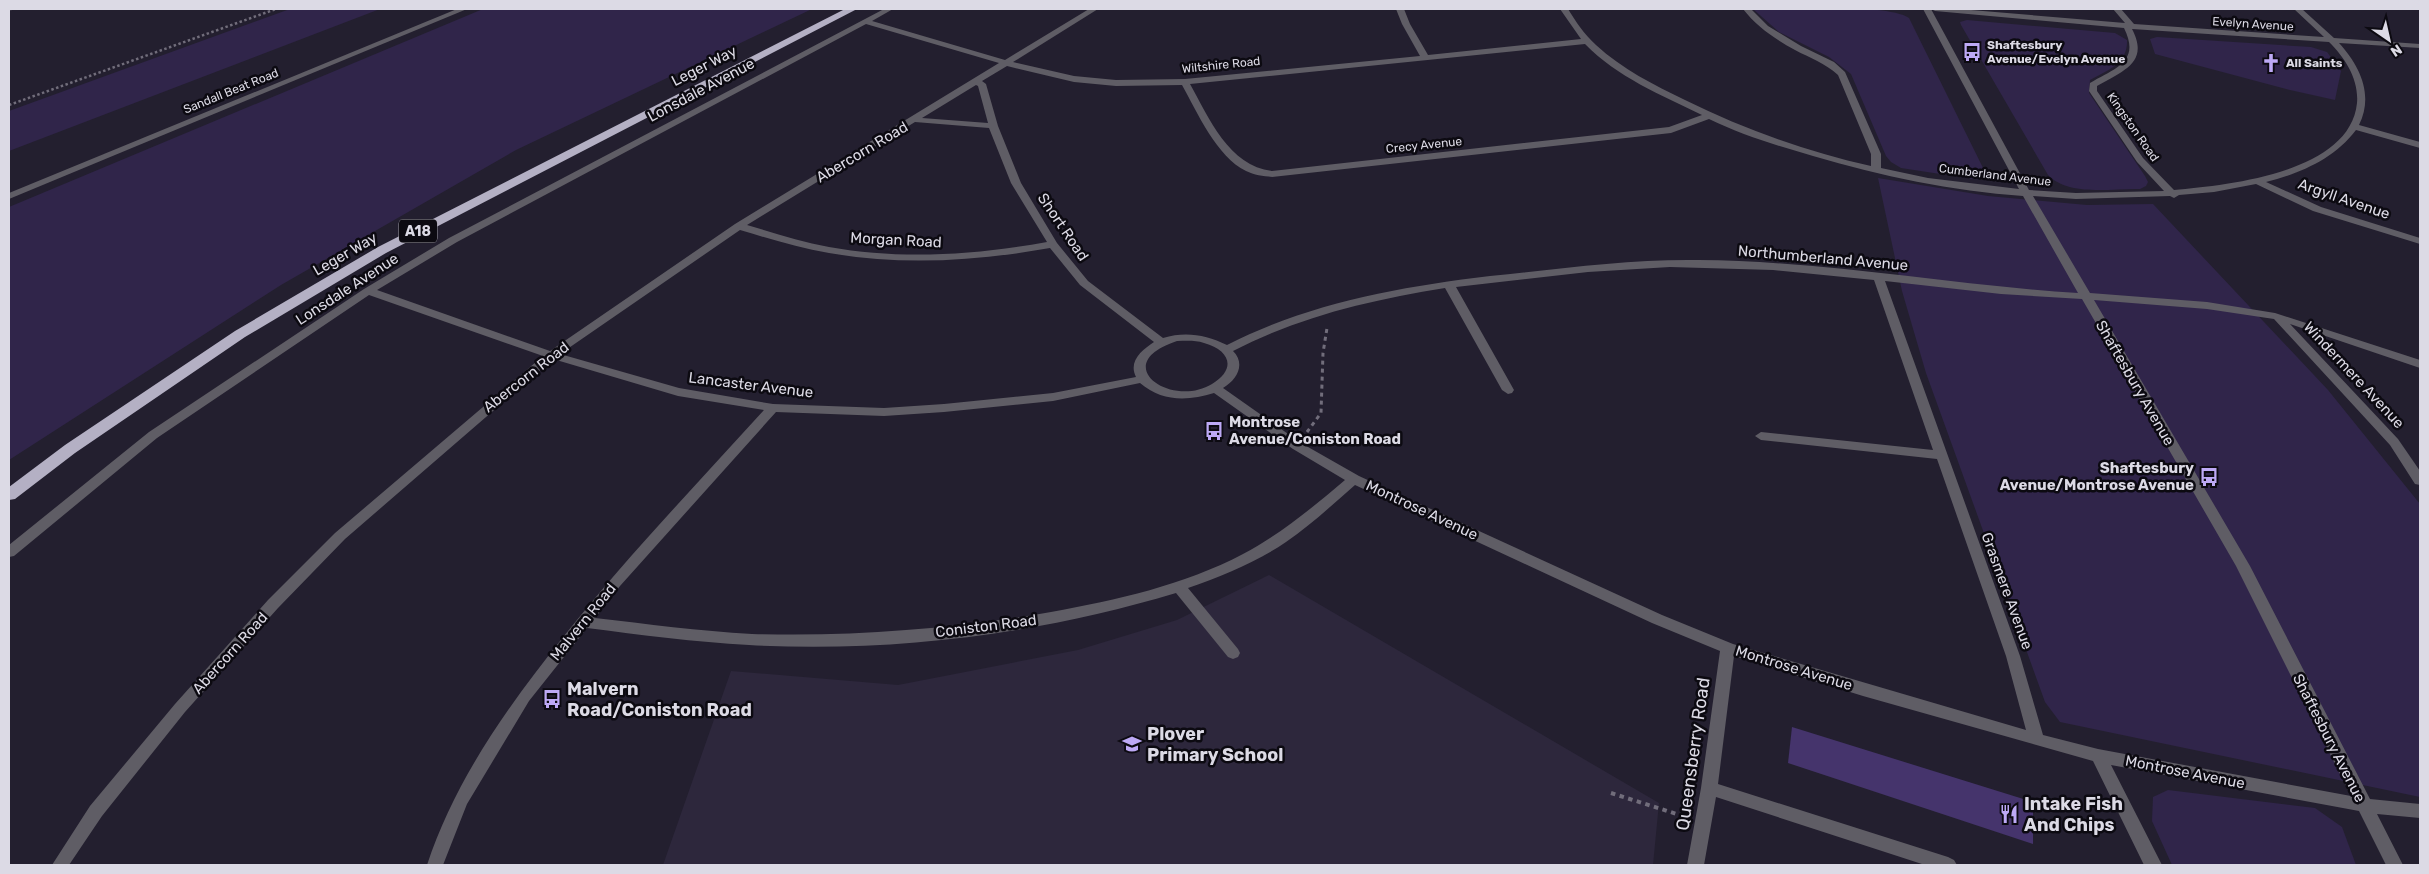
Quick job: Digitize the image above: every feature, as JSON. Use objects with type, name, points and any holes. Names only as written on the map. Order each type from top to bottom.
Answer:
[{"type":"highway","name":"Leger Way","points":[[9,495],[70,449],[240,334],[374,255],[590,142],[852,9]]},
{"type":"street","name":"Sandall Beat Road","points":[[9,196],[463,9]]},
{"type":"street","name":"Lonsdale Avenue","points":[[9,552],[153,435],[368,292],[453,240],[889,9]]},
{"type":"street","name":"Abercorn Road","points":[[60,865],[96,811],[180,708],[273,604],[340,536],[411,472],[551,355],[740,226],[916,120],[1094,9]]},
{"type":"street","points":[[1400,9],[1406,24],[1425,57]]},
{"type":"street","name":"Cumberland Avenue","points":[[1564,9],[1587,42],[1642,82],[1708,116],[1800,150],[1876,169],[1959,185],[2026,193],[2102,197],[2174,195],[2259,182],[2310,164],[2337,148],[2355,127],[2362,106],[2360,84],[2356,72],[2330,40],[2298,9]]},
{"type":"street","points":[[1747,9],[1765,28],[1798,48],[1831,64],[1842,74],[1876,154],[1876,169]]},
{"type":"street","name":"Shaftesbury Avenue","points":[[1927,9],[2026,193],[2243,566],[2394,865]]},
{"type":"street","name":"Evelyn Avenue","points":[[1935,9],[2129,26],[2420,46]]},
{"type":"street","points":[[2117,9],[2129,26]]},
{"type":"street","name":"Wiltshire Road","points":[[864,21],[1007,63],[1074,79],[1094,81],[1186,82],[1587,42]]},
{"type":"street","name":"Kingston Road","points":[[2129,26],[2136,46],[2133,54],[2121,68],[2093,85],[2093,92],[2144,166],[2174,195]]},
{"type":"street","name":"Short Road","points":[[976,82],[982,84],[985,90],[992,126],[1016,182],[1053,244],[1084,283],[1161,342]]},
{"type":"street","name":"Crecy Avenue","points":[[1186,82],[1209,124],[1235,158],[1246,168],[1259,173],[1272,174],[1671,130],[1708,116]]},
{"type":"street","points":[[916,120],[992,126]]},
{"type":"street","points":[[2355,127],[2420,145]]},
{"type":"street","name":"Argyll Avenue","points":[[2259,182],[2317,209],[2420,241]]},
{"type":"street","name":"Morgan Road","points":[[740,226],[797,243],[869,256],[949,258],[993,254],[1053,244]]},
{"type":"street","name":"Northumberland Avenue","points":[[1226,350],[1244,340],[1291,321],[1331,308],[1449,285],[1586,269],[1698,263],[1788,268],[1878,276],[2001,291],[2084,295],[2221,308],[2278,317],[2420,364]]},
{"type":"street","name":"Grasmere Avenue","points":[[1878,276],[2013,656],[2036,740]]},
{"type":"street","points":[[1449,285],[1508,390]]},
{"type":"street","name":"Lancaster Avenue","points":[[368,292],[551,355],[678,392],[773,408],[884,412],[944,408],[1053,397],[1143,379]]},
{"type":"street","name":"Windermere Avenue","points":[[2278,317],[2394,442],[2420,481]]},
{"type":"street","points":[[1176,338],[1196,338],[1211,341],[1226,350],[1233,360],[1233,373],[1217,389],[1202,394],[1176,395],[1153,388],[1143,379],[1139,370],[1140,359],[1153,346],[1161,342],[1176,338]]},
{"type":"street","name":"Montrose Avenue","points":[[1217,389],[1298,446],[1354,479],[1657,619],[1728,648],[2036,740],[2098,756],[2363,805],[2420,811]]},
{"type":"street","name":"Malvern Road","points":[[435,865],[460,801],[519,705],[615,582],[773,408]]},
{"type":"street","points":[[1761,436],[1941,455]]},
{"type":"street","name":"Coniston Road","points":[[583,622],[706,637],[814,640],[916,635],[1022,623],[1127,603],[1180,588],[1272,544],[1354,479]]},
{"type":"street","points":[[1180,588],[1232,653]]},
{"type":"street","name":"Queensberry Road","points":[[1696,865],[1709,788],[1728,648]]},
{"type":"street","points":[[2098,756],[2153,865]]},
{"type":"street","points":[[1709,788],[1948,865]]},
{"type":"path","points":[[9,105],[276,9]]},
{"type":"path","points":[[1298,446],[1321,412],[1323,353],[1331,308]]},
{"type":"path","points":[[1611,793],[1703,823]]},
{"type":"shaded area","points":[[290,9],[380,9],[9,151],[9,111]]},
{"type":"shaded area","points":[[483,9],[812,9],[516,150],[281,285],[9,460],[9,207]]},
{"type":"shaded area","points":[[1753,9],[1880,10],[1897,13],[1909,18],[1987,176],[1982,179],[1973,179],[1901,168],[1891,162],[1886,156],[1851,74],[1829,57],[1779,32]]},
{"type":"shaded area","points":[[1967,20],[2115,33],[2127,40],[2124,55],[2116,65],[2090,80],[2089,93],[2145,176],[2148,182],[2146,186],[2140,189],[2079,189],[2057,182],[2048,175],[1961,25],[1960,22]]},
{"type":"shaded area","points":[[2157,37],[2311,47],[2327,52],[2341,71],[2335,100],[2155,54],[2150,39]]},
{"type":"shaded area","points":[[1878,178],[1988,196],[2087,205],[2153,204],[2328,390],[2420,504],[2420,797],[2060,722],[2045,702],[1926,373],[1902,291]]},
{"type":"shaded area","name":"Plover Primary School","points":[[1269,575],[1659,803],[1653,865],[663,865],[731,671],[898,685],[1078,650],[1177,620]]},
{"type":"shaded area","points":[[2168,790],[2315,808],[2342,827],[2356,865],[2172,865],[2152,821],[2153,797]]},
{"type":"building","points":[[1792,727],[2033,802],[2033,844],[1788,763]]},
{"type":"place","name":"Shaftesbury Avenue/Evelyn Avenue","points":[[1972,52]]},
{"type":"place","name":"All Saints","points":[[2271,63]]},
{"type":"place","name":"Montrose Avenue/Coniston Road","points":[[1214,431]]},
{"type":"place","name":"Shaftesbury Avenue/Montrose Avenue","points":[[2209,477]]},
{"type":"place","name":"Malvern Road/Coniston Road","points":[[552,699]]},
{"type":"place","name":"Plover Primary School","points":[[1132,744]]},
{"type":"place","name":"Intake Fish And Chips","points":[[2009,814]]}]
